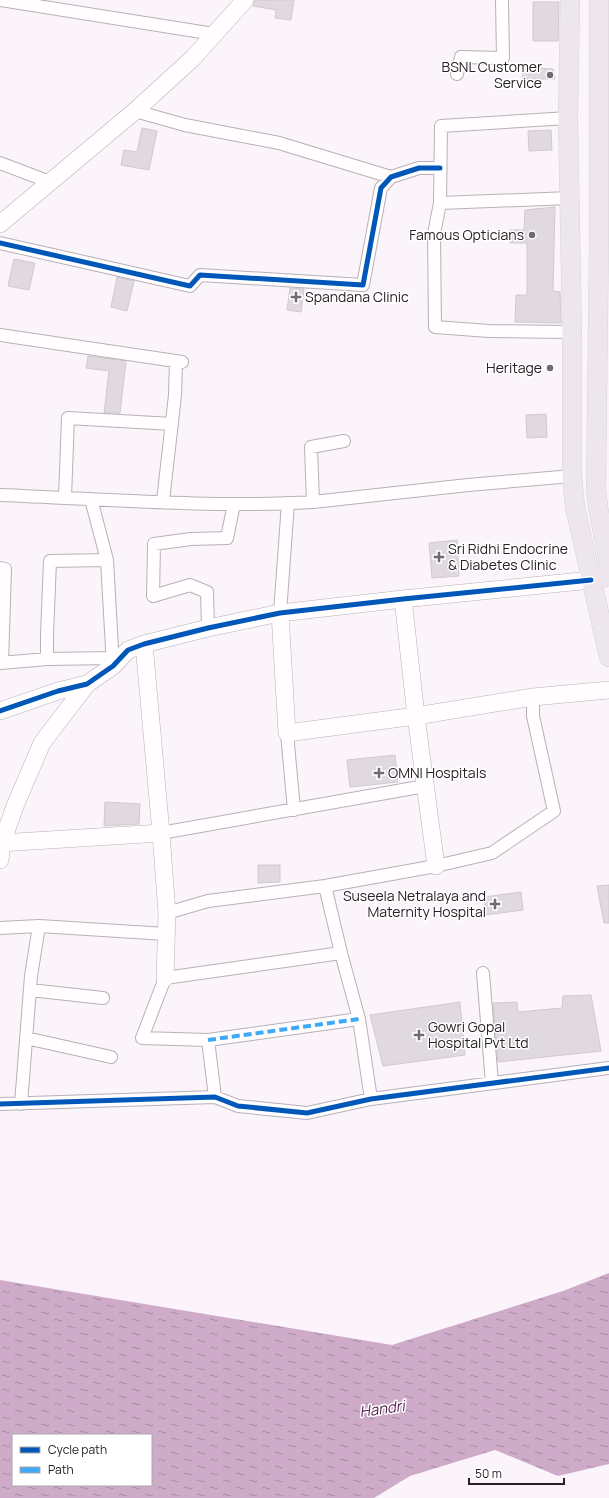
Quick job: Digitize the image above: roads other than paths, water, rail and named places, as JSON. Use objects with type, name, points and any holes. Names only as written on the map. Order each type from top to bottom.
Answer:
[{"type":"main road","points":[[570,0],[568,118],[572,332],[572,476],[575,507],[600,578],[609,657]]},
{"type":"main road","points":[[599,0],[599,246],[596,488],[598,507],[609,563]]},
{"type":"street","points":[[0,0],[51,4],[214,34]]},
{"type":"street","points":[[0,224],[135,111],[193,58],[246,0]]},
{"type":"street","points":[[457,74],[461,57],[502,58],[502,0]]},
{"type":"street","points":[[135,111],[185,125],[280,143],[391,177]]},
{"type":"street","points":[[568,118],[441,126],[440,204],[434,234],[435,327],[489,331],[572,332]]},
{"type":"street","points":[[0,163],[50,182]]},
{"type":"street","points":[[0,243],[190,286],[200,275],[363,285],[381,188],[391,177],[419,168],[440,168]]},
{"type":"street","points":[[440,204],[570,198]]},
{"type":"street","points":[[0,335],[179,362],[163,501]]},
{"type":"street","points":[[65,497],[68,418],[172,424]]},
{"type":"street","points":[[313,502],[312,447],[344,441]]},
{"type":"street","points":[[0,495],[234,504],[288,503],[313,502],[468,484],[572,476]]},
{"type":"street","points":[[91,499],[107,560],[113,662]]},
{"type":"street","points":[[288,503],[280,613],[287,734],[294,810]]},
{"type":"street","points":[[208,628],[207,592],[190,585],[153,596],[154,544],[191,539],[227,538],[234,504]]},
{"type":"street","points":[[47,659],[50,561],[107,560]]},
{"type":"street","points":[[0,568],[5,569],[1,663],[47,659],[113,662]]},
{"type":"street","points":[[0,860],[1,843],[42,743],[87,684],[128,650],[144,644],[208,628],[280,613],[600,578]]},
{"type":"street","points":[[404,599],[416,716],[436,866]]},
{"type":"street","points":[[144,644],[162,833],[166,934],[165,978],[142,1038],[208,1040],[359,1019]]},
{"type":"street","points":[[0,711],[58,691],[87,684]]},
{"type":"street","points":[[287,734],[416,716],[533,697],[609,690]]},
{"type":"street","points":[[166,913],[208,901],[325,886],[436,866],[492,853],[554,811],[533,716],[533,697]]},
{"type":"street","points":[[1,843],[162,833],[425,786]]},
{"type":"street","points":[[325,886],[359,1019],[371,1099]]},
{"type":"street","points":[[0,928],[39,926],[166,934]]},
{"type":"street","points":[[21,1104],[31,976],[39,926]]},
{"type":"street","points":[[165,978],[341,953]]},
{"type":"street","points":[[483,973],[492,1083]]},
{"type":"street","points":[[30,990],[104,998]]},
{"type":"street","points":[[26,1038],[111,1057]]},
{"type":"street","points":[[208,1040],[215,1097]]},
{"type":"street","points":[[0,1104],[215,1097],[238,1106],[307,1113],[371,1099],[609,1068]]},
{"type":"water","name":"Handri","points":[[609,1273],[609,1464],[558,1476],[495,1450],[410,1476],[374,1498],[0,1498],[0,1280],[392,1345],[563,1291]]},
{"type":"place","name":"BSNL Customer Service","points":[[550,75]]},
{"type":"place","name":"Famous Opticians","points":[[532,235]]},
{"type":"place","name":"Spandana Clinic","points":[[296,297]]},
{"type":"place","name":"Heritage","points":[[550,368]]},
{"type":"place","name":"Sri Ridhi Endocrine & Diabetes Clinic","points":[[439,557]]},
{"type":"place","name":"OMNI Hospitals","points":[[379,773]]},
{"type":"place","name":"Suseela Netralaya and Maternity Hospital","points":[[495,904]]},
{"type":"place","name":"Gowri Gopal Hospital Pvt Ltd","points":[[419,1035]]}]
